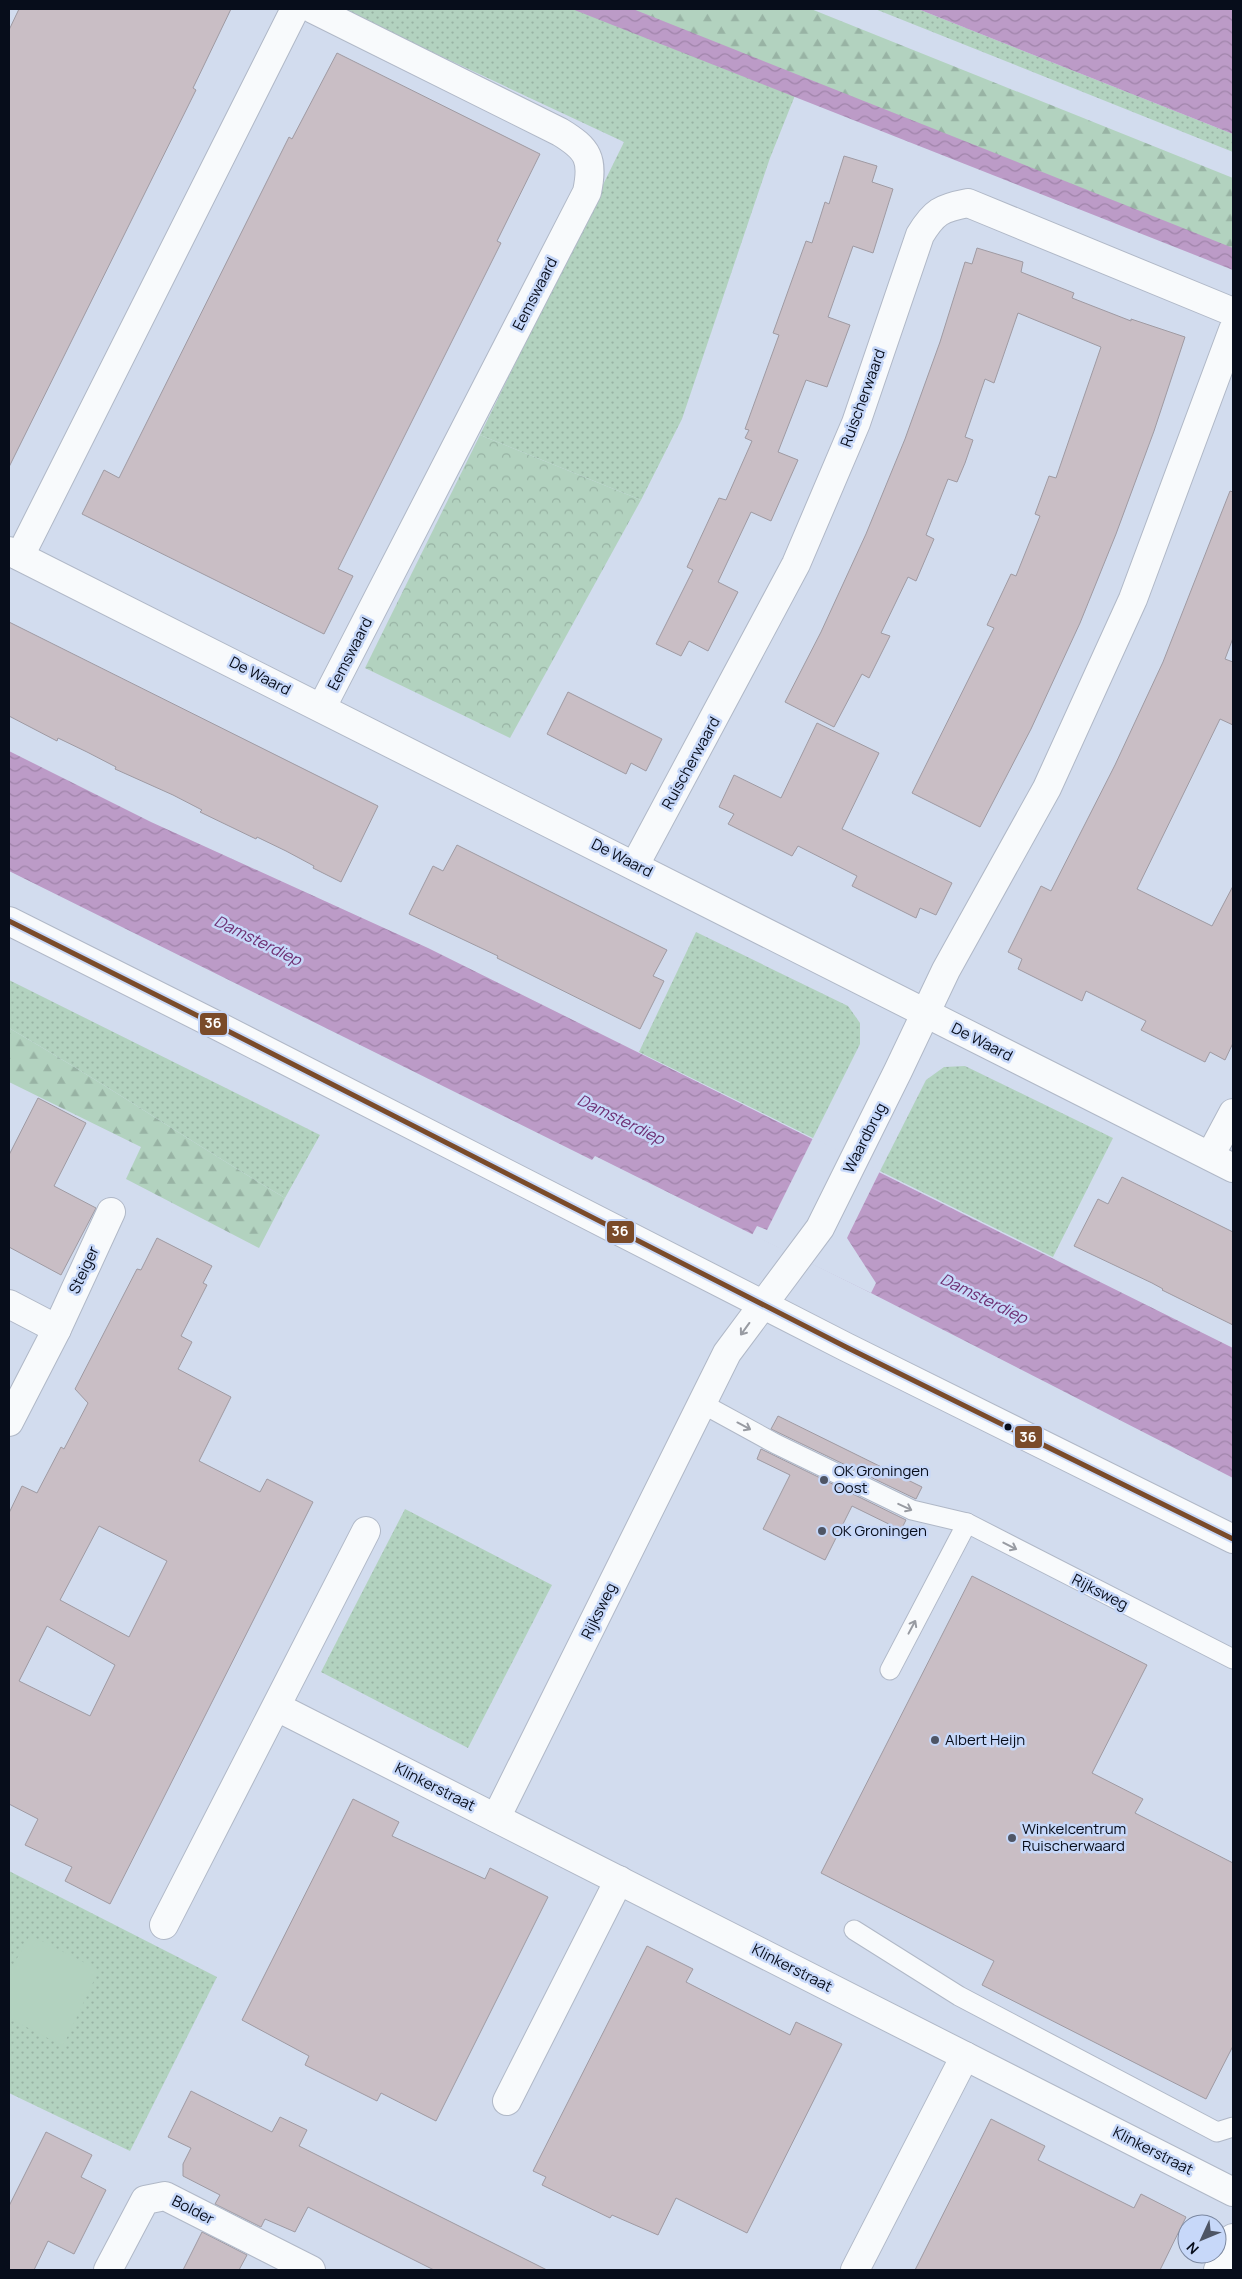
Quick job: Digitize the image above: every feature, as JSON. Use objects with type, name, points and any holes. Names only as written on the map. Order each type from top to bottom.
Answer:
[{"type":"street","points":[[14,553],[295,9]]},
{"type":"street","name":"Eemswaard","points":[[313,9],[560,132],[576,142],[588,155],[591,171],[583,200],[322,707]]},
{"type":"street","name":"Ruischerwaard","points":[[635,865],[796,564],[856,423],[920,235],[931,218],[947,207],[968,203],[1233,312]]},
{"type":"street","points":[[925,1014],[946,970],[1047,788],[1133,598],[1233,330]]},
{"type":"street","name":"De Waard","points":[[14,553],[1221,1162]]},
{"type":"street","points":[[9,921],[762,1305],[1233,1539]]},
{"type":"street","name":"Waardbrug","points":[[762,1305],[820,1228],[925,1014]]},
{"type":"street","points":[[1221,1162],[1233,1112]]},
{"type":"street","name":"Steiger","points":[[9,1422],[57,1329],[111,1212]]},
{"type":"street","points":[[9,1304],[57,1329]]},
{"type":"street","name":"Rijksweg","points":[[496,1818],[701,1403],[727,1353],[762,1305]]},
{"type":"street","points":[[164,1925],[366,1531]]},
{"type":"street","name":"Klinkerstraat","points":[[277,1707],[1233,2192]]},
{"type":"street","points":[[507,2101],[619,1880]]},
{"type":"street","points":[[855,2270],[965,2056]]},
{"type":"street","name":"Bolder","points":[[108,2270],[145,2200],[165,2196],[311,2270]]},
{"type":"street","points":[[1218,2270],[1233,2238]]},
{"type":"lane","name":"Rijksweg","points":[[701,1403],[776,1444],[912,1510],[967,1524],[1233,1659]]},
{"type":"lane","points":[[890,1670],[967,1524]]},
{"type":"lane","points":[[854,1930],[959,1996],[1216,2132],[1233,2127]]},
{"type":"green space","points":[[340,9],[631,9],[802,78],[770,158],[682,419],[641,500],[480,435],[624,142]]},
{"type":"green space","points":[[631,9],[811,9],[1233,178],[1233,252]]},
{"type":"green space","points":[[875,9],[918,9],[1233,134],[1233,152]]},
{"type":"green space","points":[[480,435],[641,500],[510,738],[365,668]]},
{"type":"green space","points":[[696,932],[848,1006],[860,1023],[860,1044],[813,1138],[639,1052]]},
{"type":"green space","points":[[9,980],[320,1135],[285,1198],[9,1028]]},
{"type":"green space","points":[[9,1028],[285,1198],[259,1248],[126,1179],[141,1147],[9,1082]]},
{"type":"green space","points":[[965,1066],[1113,1138],[1053,1257],[880,1171],[926,1080],[944,1067]]},
{"type":"green space","points":[[405,1509],[552,1585],[468,1748],[321,1672]]},
{"type":"green space","points":[[9,1871],[217,1977],[130,2151],[9,2093]]},
{"type":"green space","points":[[30,1935],[99,1970],[63,2046],[9,2018],[9,1973]]},
{"type":"water","points":[[572,9],[633,9],[1233,248],[1233,270]]},
{"type":"water","points":[[918,9],[1233,9],[1233,134]]},
{"type":"water","name":"Damsterdiep","points":[[9,751],[151,822],[428,948],[1233,1348],[1233,1478],[871,1293],[595,1156],[592,1160],[9,871]]},
{"type":"pier","points":[[813,1138],[880,1171],[847,1238],[876,1283],[871,1293],[752,1235],[757,1226],[767,1230]]},
{"type":"building","points":[[19,9],[231,9],[193,88],[196,90],[9,467],[9,30]]},
{"type":"building","points":[[337,53],[540,154],[497,241],[501,243],[338,569],[353,576],[324,634],[82,514],[104,470],[119,478],[289,137],[292,139]]},
{"type":"building","points":[[844,156],[877,166],[872,182],[893,189],[873,253],[853,246],[828,317],[850,325],[827,387],[806,380],[778,452],[798,460],[771,521],[751,512],[718,582],[738,592],[708,651],[689,641],[681,656],[656,644],[693,570],[687,567],[719,498],[726,500],[752,441],[745,438],[749,430],[745,429],[779,335],[773,333],[806,241],[812,243],[825,202],[829,204]]},
{"type":"building","points":[[977,248],[1023,262],[1021,272],[1074,293],[1072,298],[1131,321],[1131,319],[1185,337],[1154,431],[1116,534],[1080,623],[1031,729],[980,827],[912,793],[994,628],[987,625],[1011,574],[1016,576],[1040,516],[1035,514],[1049,476],[1056,478],[1101,347],[1018,313],[994,383],[985,379],[965,437],[973,440],[965,463],[957,482],[948,479],[926,535],[934,539],[916,581],[908,577],[881,633],[890,636],[869,678],[862,674],[834,727],[785,702],[821,632],[866,534],[905,439],[940,342],[965,262],[972,264]]},
{"type":"building","points":[[1230,491],[1233,492],[1233,638],[1225,659],[1233,662],[1233,725],[1220,719],[1137,889],[1212,926],[1233,886],[1233,1043],[1225,1060],[1210,1052],[1205,1062],[1141,1030],[1146,1021],[1086,991],[1082,1001],[1018,969],[1022,959],[1008,952],[1041,886],[1051,891],[1115,765],[1163,662]]},
{"type":"building","points":[[9,622],[378,806],[341,882],[313,868],[314,866],[286,851],[200,812],[202,810],[173,795],[115,769],[116,767],[87,752],[58,738],[57,741],[9,716]]},
{"type":"building","points":[[568,692],[662,739],[646,771],[631,763],[626,774],[547,734]]},
{"type":"building","points":[[817,723],[879,753],[842,829],[952,883],[936,915],[920,908],[916,918],[852,886],[857,876],[798,846],[792,856],[728,824],[734,814],[719,807],[734,775],[781,798]]},
{"type":"building","points":[[457,845],[667,950],[653,976],[664,981],[640,1029],[497,958],[498,956],[409,914],[433,866],[443,871]]},
{"type":"building","points":[[38,1098],[86,1123],[54,1186],[96,1208],[61,1275],[9,1247],[9,1155]]},
{"type":"building","points":[[1122,1177],[1233,1232],[1233,1325],[1162,1290],[1152,1283],[1074,1246],[1098,1199],[1108,1204]]},
{"type":"building","points":[[157,1238],[212,1266],[203,1283],[207,1285],[181,1336],[192,1342],[178,1369],[231,1397],[199,1461],[260,1492],[267,1479],[313,1502],[110,1904],[65,1881],[72,1867],[25,1845],[38,1819],[9,1804],[9,1513],[22,1486],[37,1493],[61,1447],[64,1449],[88,1403],[75,1389],[137,1269],[141,1270]],"holes":[[[99,1526],[167,1561],[129,1637],[60,1600]],[[47,1626],[115,1665],[90,1716],[19,1681]]]},
{"type":"building","points":[[778,1416],[922,1487],[916,1499],[771,1429]]},
{"type":"building","points":[[761,1449],[906,1520],[901,1530],[852,1506],[825,1560],[763,1529],[790,1475],[757,1459]]},
{"type":"building","name":"Winkelcentrum Ruischerwaard","points":[[972,1576],[1147,1665],[1092,1773],[1143,1799],[1135,1813],[1233,1863],[1233,2046],[1206,2099],[982,1985],[994,1961],[821,1873]]},
{"type":"building","points":[[353,1799],[399,1822],[392,1836],[485,1879],[490,1868],[548,1897],[436,2121],[381,2093],[377,2101],[305,2065],[309,2056],[242,2020]]},
{"type":"building","points":[[647,1946],[693,1969],[686,1982],[790,2035],[796,2022],[842,2044],[747,2233],[676,2198],[658,2235],[612,2215],[610,2218],[542,2185],[546,2177],[533,2171]]},
{"type":"building","points":[[191,2091],[272,2132],[280,2117],[307,2130],[299,2146],[547,2270],[434,2270],[308,2207],[295,2232],[265,2219],[261,2227],[215,2204],[220,2195],[183,2176],[183,2164],[191,2148],[168,2137]]},
{"type":"building","points":[[991,2119],[1045,2146],[1038,2160],[1134,2208],[1141,2194],[1180,2214],[1177,2214],[1177,2235],[1160,2270],[915,2270]]},
{"type":"building","points":[[46,2132],[92,2155],[81,2177],[106,2190],[74,2254],[48,2241],[34,2270],[9,2270],[9,2206]]},
{"type":"building","points":[[202,2232],[247,2255],[239,2270],[183,2270]]},
{"type":"transit line","name":"36","points":[[9,921],[846,1347],[1233,1539]]},
{"type":"place","name":"OK Groningen Oost","points":[[824,1480]]},
{"type":"place","name":"OK Groningen","points":[[822,1531]]},
{"type":"place","name":"Albert Heijn","points":[[935,1740]]},
{"type":"place","name":"Winkelcentrum Ruischerwaard","points":[[1012,1838]]}]
